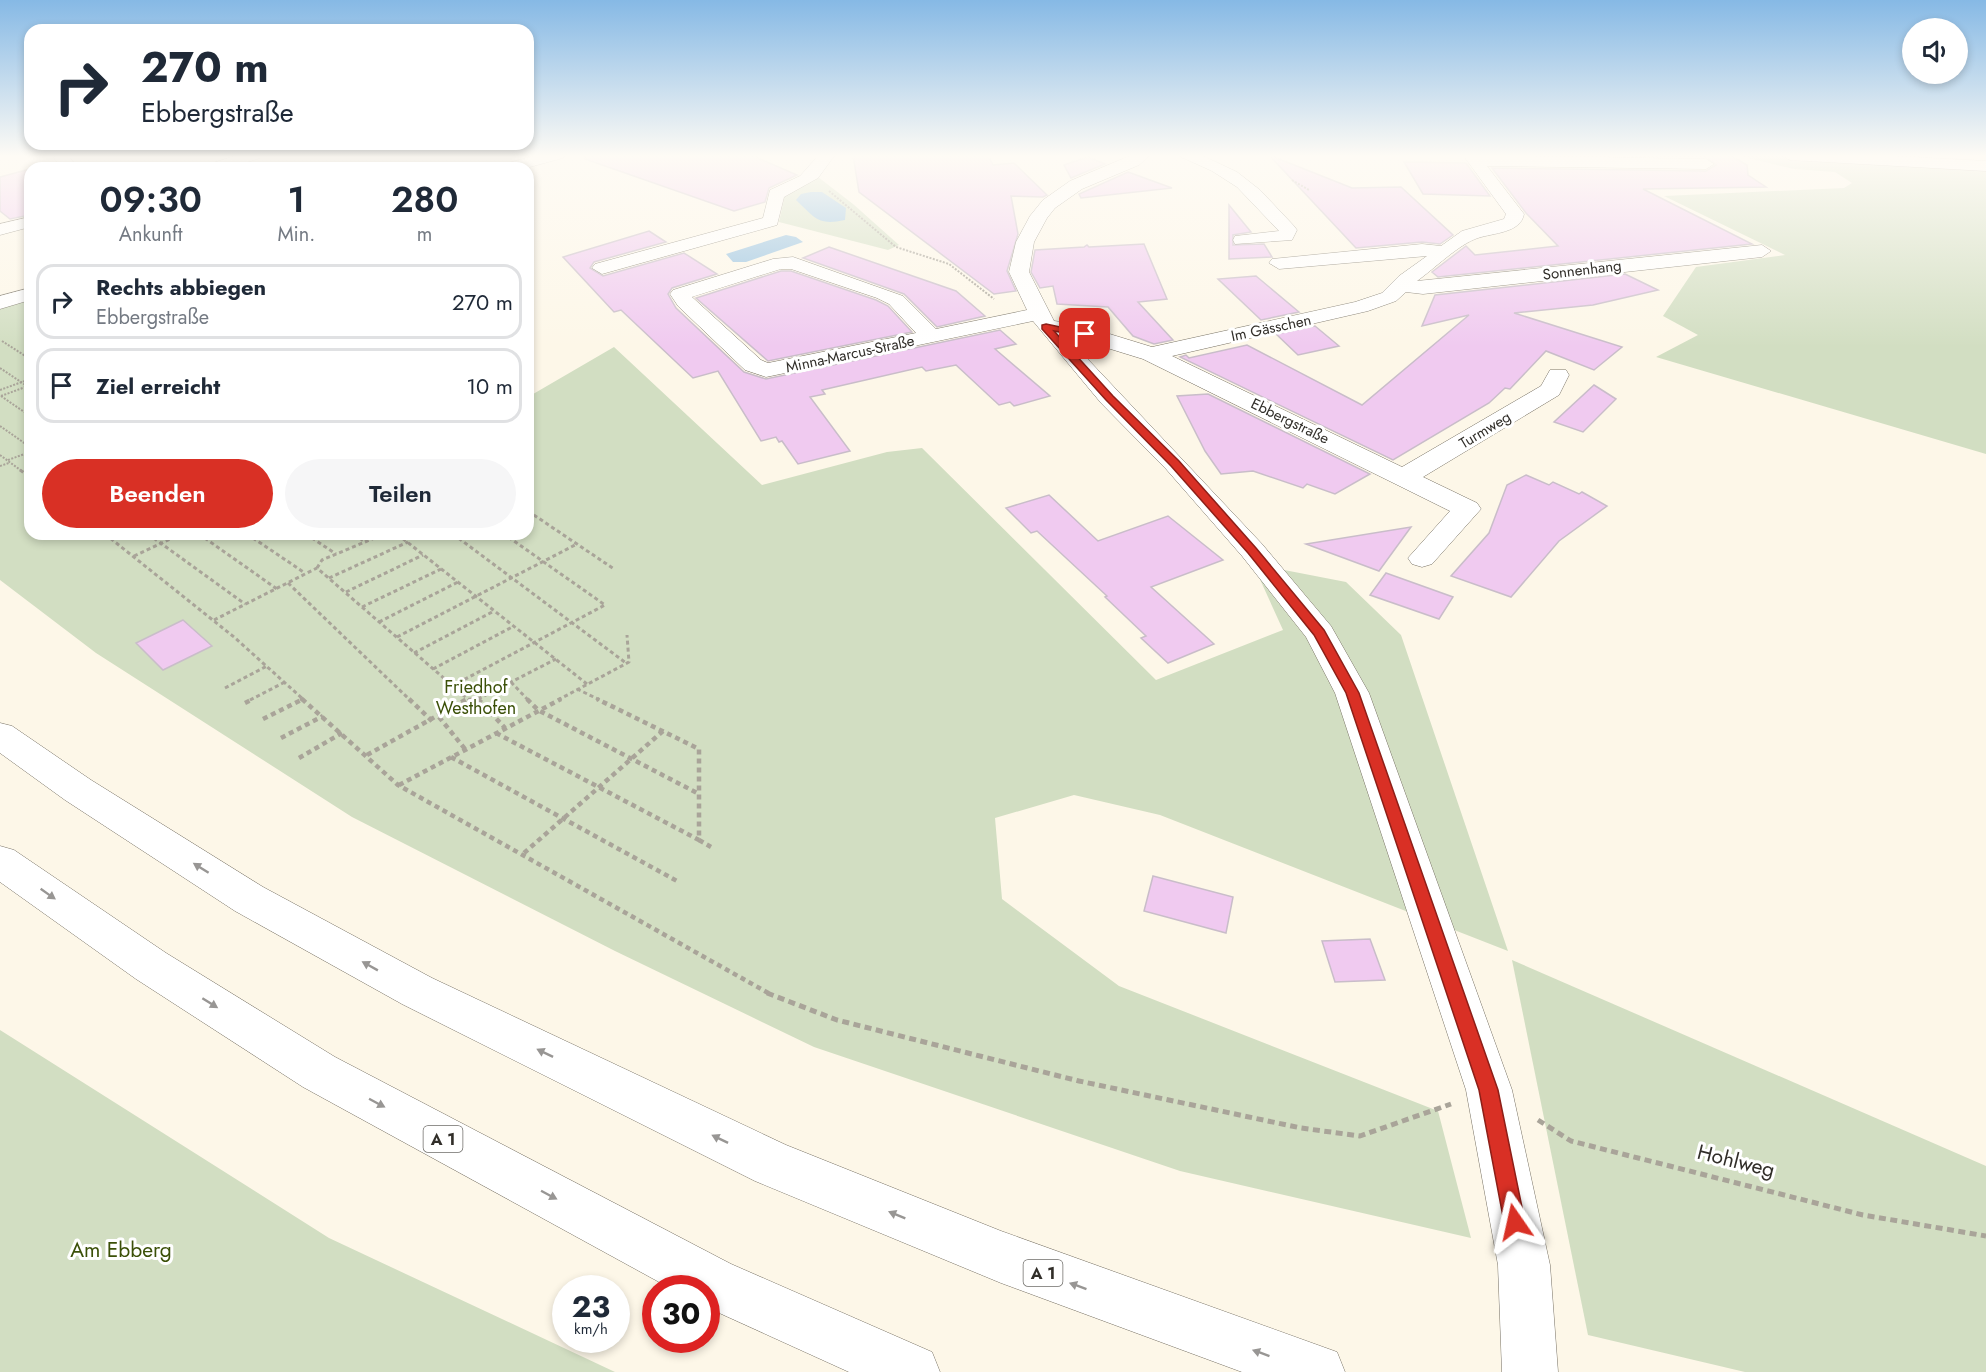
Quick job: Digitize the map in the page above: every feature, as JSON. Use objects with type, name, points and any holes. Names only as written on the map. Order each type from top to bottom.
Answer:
[{"type":"main road","points":[[602,268],[771,219]]},
{"type":"main road","points":[[1037,219],[1024,243],[1020,273],[1034,320],[1175,464],[1252,550],[1320,633],[1352,693],[1489,1090],[1524,1265],[1530,1372]]},
{"type":"main road","points":[[1242,240],[1286,236],[1288,230],[1278,219]]},
{"type":"main road","name":"Im Gässchen","points":[[1151,354],[1361,307],[1395,291],[1468,235],[1514,219]]},
{"type":"main road","points":[[0,230],[24,224]]},
{"type":"main road","points":[[1279,263],[1422,250],[1443,252]]},
{"type":"main road","name":"Sonnenhang","points":[[1395,291],[1762,251]]},
{"type":"main road","name":"Minna-Marcus-Straße","points":[[932,337],[896,300],[793,263],[768,266],[680,294],[685,302],[753,365],[766,369],[1034,320]]},
{"type":"main road","name":"Im Gässchen","points":[[1395,291],[1443,294]]},
{"type":"main road","points":[[0,303],[24,296]]},
{"type":"main road","name":"Ebbergstraße","points":[[1034,320],[1151,354],[1467,509],[1422,558]]},
{"type":"main road","name":"Turmweg","points":[[1404,477],[1551,390],[1558,375]]},
{"type":"main road","name":"A 1","points":[[0,735],[78,790],[249,899],[417,991],[772,1164],[1001,1257],[1317,1372]]},
{"type":"main road","name":"A 1","points":[[0,861],[151,966],[319,1072],[712,1283],[912,1372]]},
{"type":"path","points":[[864,219],[896,247],[949,264],[1034,320]]},
{"type":"path","points":[[2,341],[24,355]]},
{"type":"path","points":[[0,368],[22,382]]},
{"type":"path","points":[[0,390],[22,382]]},
{"type":"path","points":[[0,396],[24,389]]},
{"type":"path","points":[[0,396],[24,412]]},
{"type":"path","points":[[0,426],[24,443]]},
{"type":"path","points":[[0,455],[24,473]]},
{"type":"path","points":[[0,466],[24,455]]},
{"type":"path","points":[[534,515],[614,568]]},
{"type":"path","points":[[113,540],[214,620],[285,681],[398,785],[524,853],[767,993],[837,1020],[1079,1081],[1301,1128],[1360,1136],[1489,1090]]},
{"type":"path","points":[[157,540],[245,604]]},
{"type":"path","points":[[134,556],[168,540]]},
{"type":"path","points":[[208,540],[276,589]]},
{"type":"path","points":[[256,540],[306,574]]},
{"type":"path","points":[[315,540],[337,554]]},
{"type":"path","points":[[214,620],[317,568],[322,560],[370,540]]},
{"type":"path","points":[[405,540],[588,684]]},
{"type":"path","points":[[461,540],[626,663]]},
{"type":"path","points":[[452,686],[605,605],[512,540]]},
{"type":"path","points":[[329,578],[408,542]]},
{"type":"path","points":[[396,637],[577,544]]},
{"type":"path","points":[[346,592],[424,555]]},
{"type":"path","points":[[317,568],[469,700]]},
{"type":"path","points":[[362,607],[441,568]]},
{"type":"path","points":[[379,622],[458,582]]},
{"type":"path","points":[[288,583],[432,721]]},
{"type":"path","points":[[414,653],[495,611]]},
{"type":"path","points":[[433,669],[514,626]]},
{"type":"path","points":[[398,785],[629,662],[627,635]]},
{"type":"path","points":[[367,755],[469,700],[478,699],[556,659]]},
{"type":"path","points":[[225,688],[267,666]]},
{"type":"path","points":[[245,703],[285,681]]},
{"type":"path","points":[[511,682],[538,710],[699,794]]},
{"type":"path","points":[[577,689],[699,749],[699,840]]},
{"type":"path","points":[[263,719],[304,698]]},
{"type":"path","points":[[478,699],[505,728]]},
{"type":"path","points":[[281,738],[323,716]]},
{"type":"path","points":[[439,717],[465,749]]},
{"type":"path","points":[[524,853],[663,731]]},
{"type":"path","points":[[299,758],[342,733]]},
{"type":"path","points":[[496,733],[711,847]]},
{"type":"path","points":[[451,757],[677,881]]},
{"type":"path","name":"Hohlweg","points":[[1489,1090],[1572,1141],[1863,1215],[1986,1236]]},
{"type":"green space","points":[[780,219],[870,219],[899,245],[888,250],[779,222]]},
{"type":"green space","points":[[1711,219],[1986,219],[1986,454],[1656,357],[1698,335],[1663,316],[1696,267],[1785,255]]},
{"type":"green space","name":"Friedhof Westhofen","points":[[24,292],[24,540],[534,540],[534,394],[614,347],[762,485],[887,452],[922,448],[1156,680],[1283,630],[1253,564],[1346,582],[1401,635],[1508,951],[1160,815],[1074,795],[995,818],[1002,899],[1119,986],[1438,1111],[1471,1238],[1180,1171],[814,1047],[615,951],[352,817],[96,653],[0,580],[0,299]]},
{"type":"green space","points":[[1512,960],[1986,1166],[1986,1372],[1745,1372],[1588,1335]]},
{"type":"green space","name":"Am Ebberg","points":[[0,1030],[329,1238],[552,1342],[552,1353],[574,1353],[615,1372],[0,1372]]},
{"type":"water","points":[[818,219],[845,219],[836,222]]},
{"type":"water","points":[[786,235],[796,237],[803,242],[746,262],[733,262],[726,254]]},
{"type":"building","points":[[895,219],[1015,219],[1018,234],[1007,271],[1016,291],[994,294]]},
{"type":"building","points":[[1229,219],[1240,219],[1251,232],[1233,235],[1233,245],[1264,244],[1272,257],[1229,259]]},
{"type":"building","points":[[1329,219],[1436,219],[1453,235],[1440,244],[1422,242],[1356,248]]},
{"type":"building","points":[[1532,219],[1703,219],[1752,244],[1438,277],[1432,272],[1466,246],[1475,255],[1558,246]]},
{"type":"building","points":[[649,231],[666,242],[594,262],[590,268],[603,276],[684,253],[717,274],[672,288],[668,294],[676,308],[744,372],[766,379],[1000,330],[1016,344],[995,349],[1050,396],[1014,406],[1010,402],[999,405],[956,365],[926,371],[922,367],[822,390],[825,394],[810,397],[850,451],[798,464],[782,441],[779,442],[776,437],[761,441],[718,371],[693,378],[621,310],[614,312],[563,257]]},
{"type":"building","points":[[1144,244],[1167,299],[1138,302],[1173,340],[1154,344],[1133,336],[1108,307],[1057,304],[1053,286],[1040,288],[1031,272],[1035,250],[1087,245],[1089,247]]},
{"type":"building","points":[[829,247],[956,291],[985,316],[937,327],[904,294],[803,258]]},
{"type":"building","points":[[781,271],[791,271],[876,300],[888,306],[912,332],[768,361],[696,298]]},
{"type":"building","points":[[1625,274],[1658,290],[1593,305],[1514,313],[1622,347],[1594,370],[1546,351],[1510,389],[1505,388],[1489,403],[1393,460],[1180,357],[1186,355],[1189,358],[1247,345],[1362,405],[1469,315],[1422,326],[1435,295]]},
{"type":"building","points":[[1256,276],[1299,312],[1261,320],[1218,279]]},
{"type":"building","points":[[1315,326],[1339,346],[1298,355],[1276,334]]},
{"type":"building","points":[[1594,385],[1616,399],[1583,432],[1554,422]]},
{"type":"building","points":[[1208,394],[1370,474],[1335,494],[1307,484],[1303,488],[1253,471],[1221,474],[1205,451],[1177,396]]},
{"type":"building","points":[[1526,475],[1549,485],[1553,482],[1579,494],[1582,492],[1607,506],[1559,541],[1511,597],[1451,576],[1489,533],[1507,485]]},
{"type":"building","points":[[1049,495],[1098,541],[1168,516],[1223,560],[1151,587],[1214,644],[1168,663],[1141,638],[1146,636],[1105,597],[1107,596],[1037,531],[1031,533],[1006,508]]},
{"type":"building","points":[[1411,527],[1379,571],[1306,544]]},
{"type":"building","points":[[1386,573],[1453,597],[1439,619],[1370,595]]},
{"type":"building","points":[[183,620],[212,646],[163,670],[136,643]]},
{"type":"building","points":[[1153,876],[1233,897],[1226,933],[1144,911]]},
{"type":"building","points":[[1370,939],[1385,980],[1335,982],[1322,941]]},
{"type":"route","points":[[1085,334],[1069,329],[1046,327],[1109,398],[1175,464],[1252,550],[1320,633],[1352,693],[1489,1090],[1515,1222]]}]
